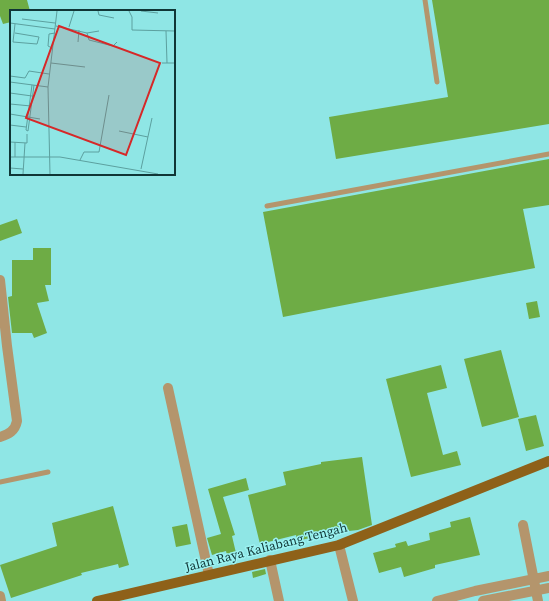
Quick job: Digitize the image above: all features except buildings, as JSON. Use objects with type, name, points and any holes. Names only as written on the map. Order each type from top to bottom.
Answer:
[{"type":"main road","name":"Jalan Raya Kaliabang Tengah","points":[[97,601],[126,598],[209,575],[339,545],[549,461]]},
{"type":"street","points":[[0,280],[17,418],[14,430],[9,434],[0,437]]},
{"type":"street","points":[[168,388],[209,575]]},
{"type":"street","points":[[523,525],[538,601]]},
{"type":"street","points":[[339,545],[353,601]]},
{"type":"street","points":[[270,560],[279,601]]},
{"type":"street","points":[[437,601],[476,596],[549,576]]},
{"type":"street","points":[[483,601],[549,588]]},
{"type":"street","points":[[0,596],[2,601]]},
{"type":"lane","points":[[425,0],[437,82]]},
{"type":"lane","points":[[266,206],[549,154]]},
{"type":"lane","points":[[0,482],[48,472]]}]
